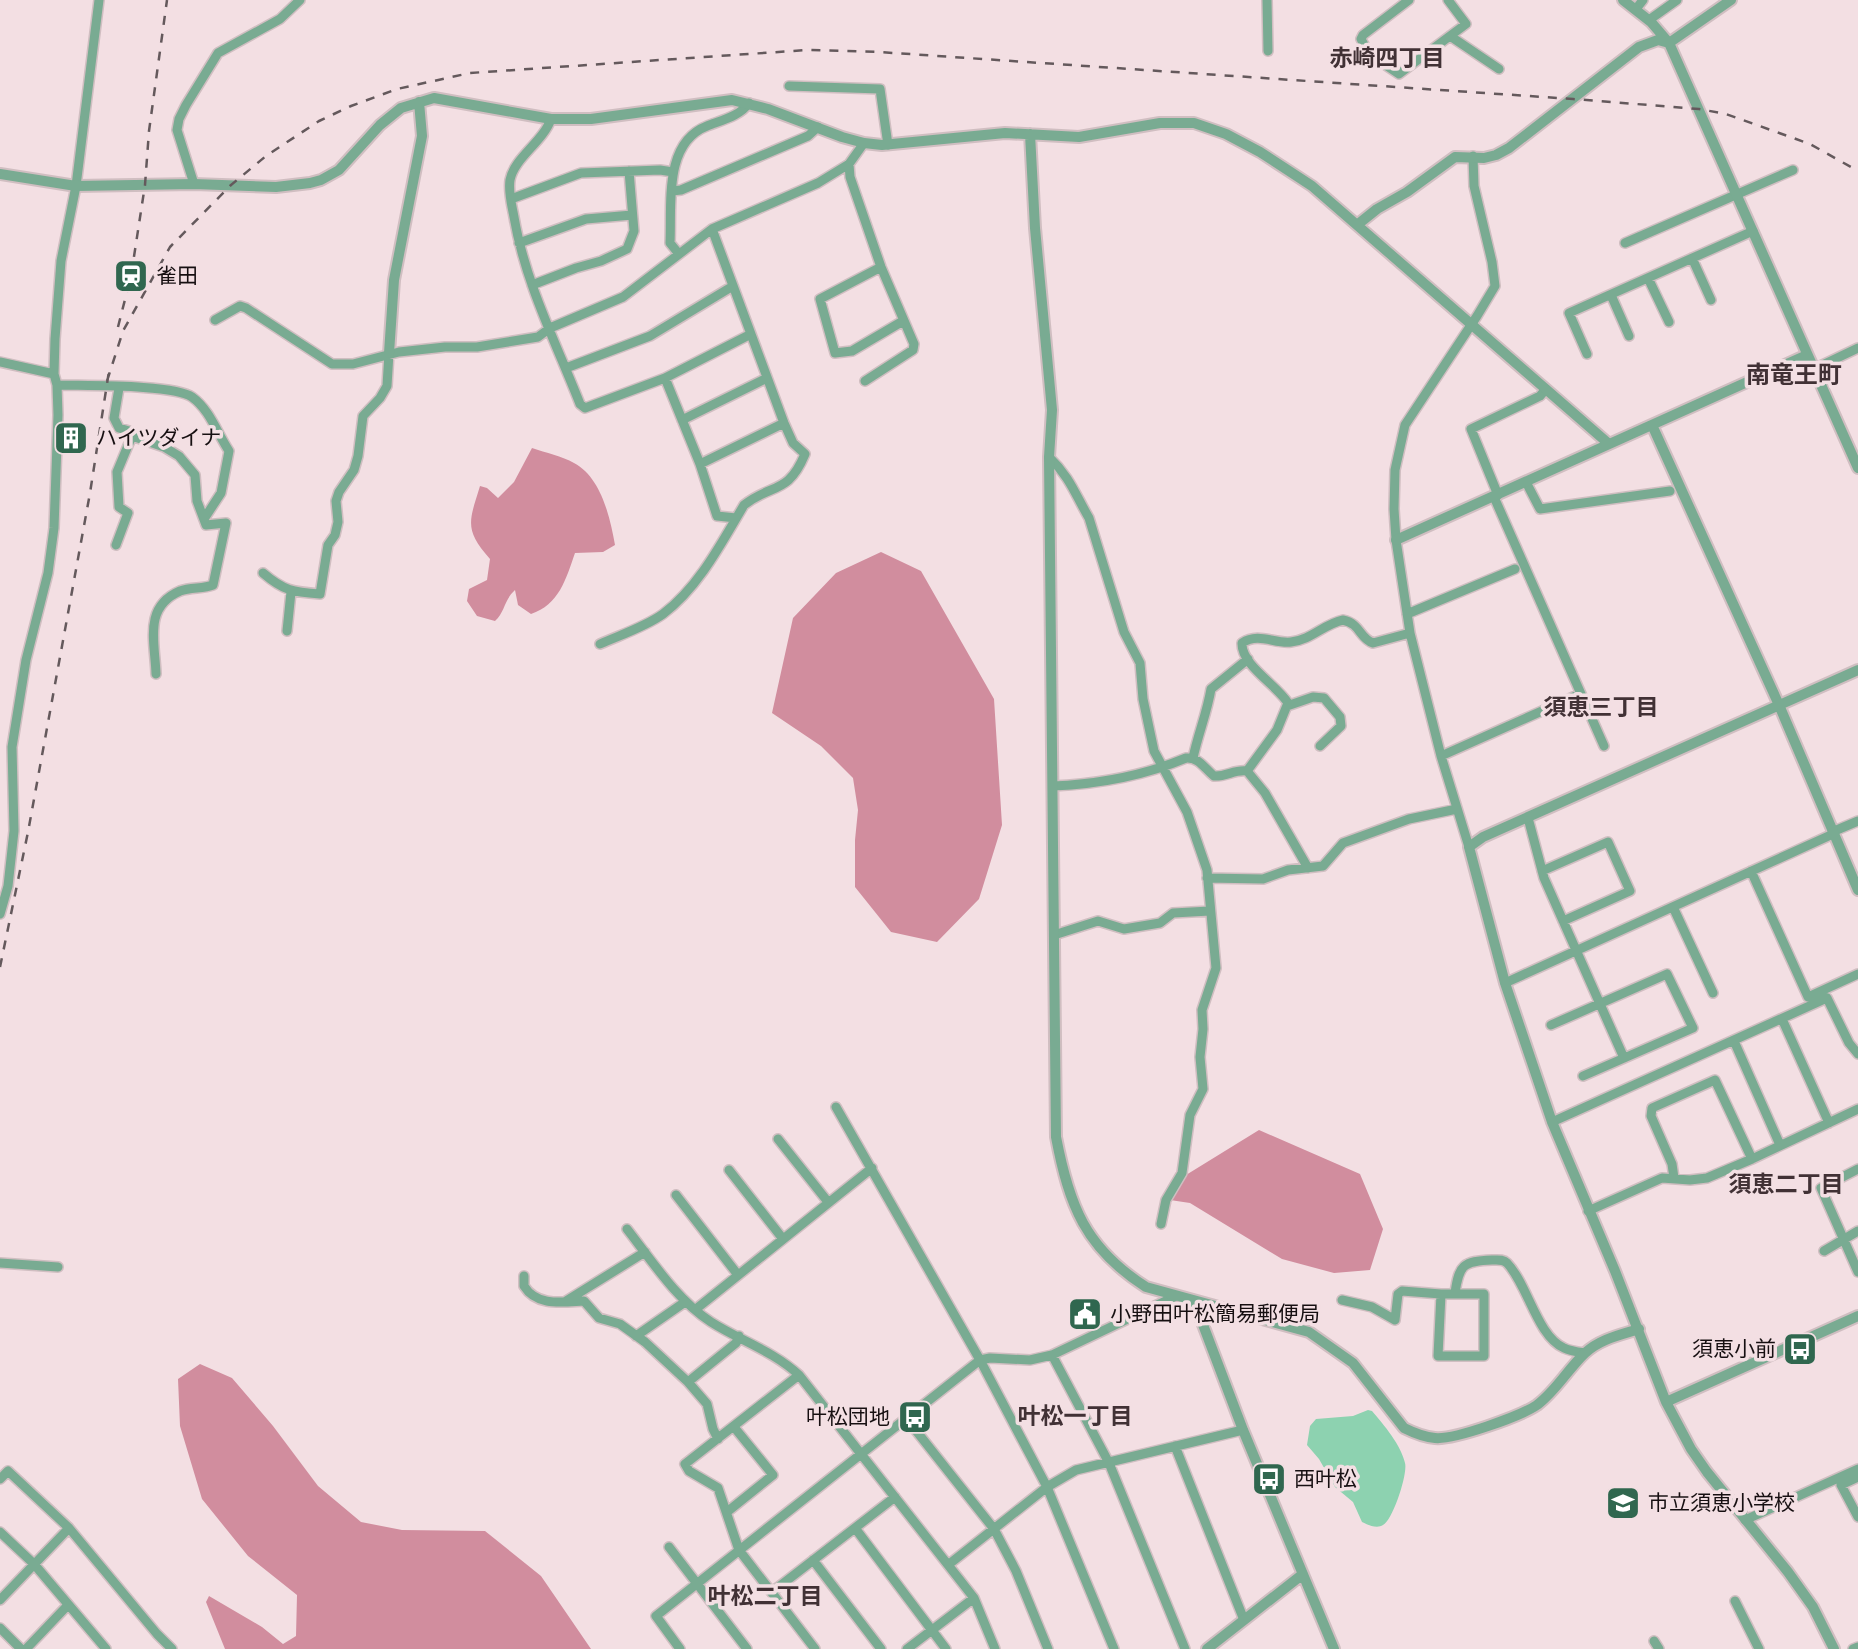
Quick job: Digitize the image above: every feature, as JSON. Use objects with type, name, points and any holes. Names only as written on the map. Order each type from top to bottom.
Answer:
[{"type":"street","points":[[0,914],[8,886],[14,831],[12,747],[26,660],[48,573],[54,528],[57,385],[54,374],[61,261],[76,187],[99,0]]},
{"type":"street","points":[[194,184],[177,130],[178,119],[186,105],[218,53],[280,19],[300,0]]},
{"type":"street","points":[[1267,0],[1268,51]]},
{"type":"street","points":[[1409,0],[1363,34],[1361,39],[1369,54],[1399,74],[1466,24],[1448,0]]},
{"type":"street","points":[[1623,0],[1639,5],[1669,43],[1858,468]]},
{"type":"street","points":[[1649,20],[1676,0]]},
{"type":"street","points":[[1357,225],[1455,157],[1484,158],[1509,148],[1639,47],[1658,40],[1669,43],[1731,0]]},
{"type":"street","points":[[1450,36],[1499,69]]},
{"type":"street","points":[[789,86],[880,89],[888,145]]},
{"type":"street","points":[[0,174],[76,187],[194,184],[276,187],[310,184],[348,162],[401,108],[434,98],[551,119],[611,118],[719,101],[749,103],[864,144],[888,145],[1005,133],[1058,138],[1079,137],[1160,123],[1194,123],[1226,134],[1283,165],[1312,186],[1609,444]]},
{"type":"street","points":[[263,573],[278,586],[291,592],[320,594],[328,545],[335,535],[338,522],[336,501],[354,470],[363,416],[387,386],[394,280],[422,136],[419,102]]},
{"type":"street","points":[[679,254],[670,243],[673,172],[685,140],[691,134],[744,111],[749,103]]},
{"type":"street","points":[[551,119],[547,130],[515,167],[510,179],[511,199],[519,243],[532,285],[580,404],[585,408],[665,378],[751,334]]},
{"type":"street","points":[[672,191],[681,190],[808,136],[818,127]]},
{"type":"street","points":[[1030,134],[1035,228],[1052,410],[1049,457],[1056,1137],[1070,1196],[1093,1242],[1126,1274],[1146,1287],[1309,1332],[1353,1363],[1404,1428],[1436,1438],[1449,1437],[1530,1409],[1548,1394],[1585,1353],[1608,1339],[1639,1329]]},
{"type":"street","points":[[215,320],[240,306],[246,308],[332,365],[353,364],[389,354],[445,347],[477,347],[538,337],[550,328],[623,297],[712,229],[818,183],[849,164],[864,144]]},
{"type":"street","points":[[1473,156],[1476,197],[1492,262],[1494,286],[1405,425],[1395,470],[1396,540],[1410,633],[1441,756],[1469,847],[1505,983],[1552,1122],[1639,1329],[1666,1402],[1691,1449],[1813,1607],[1834,1649]]},
{"type":"street","points":[[849,164],[850,177],[881,267],[914,344],[912,350],[864,382]]},
{"type":"street","points":[[511,199],[581,173],[660,170],[673,172]]},
{"type":"street","points":[[1625,243],[1793,170]]},
{"type":"street","points":[[532,285],[601,261],[627,248],[634,231],[629,171]]},
{"type":"street","points":[[519,243],[586,219],[632,215]]},
{"type":"street","points":[[600,644],[662,615],[677,602],[699,575],[744,505],[752,498],[782,487],[798,471],[805,454],[793,443],[784,423],[712,229]]},
{"type":"street","points":[[1587,354],[1569,313],[1753,231]]},
{"type":"street","points":[[1692,258],[1711,300]]},
{"type":"street","points":[[881,267],[820,299],[835,353],[852,351],[903,321]]},
{"type":"street","points":[[1648,278],[1669,322]]},
{"type":"street","points":[[566,368],[650,336],[733,286]]},
{"type":"street","points":[[1611,295],[1629,336]]},
{"type":"street","points":[[1814,369],[1858,348]]},
{"type":"street","points":[[1396,540],[1807,355]]},
{"type":"street","points":[[0,362],[54,374]]},
{"type":"street","points":[[665,378],[700,464],[717,516],[736,518]]},
{"type":"street","points":[[682,420],[767,378]]},
{"type":"street","points":[[57,385],[97,384],[119,388],[159,389],[190,395],[204,408],[229,451],[221,492],[204,519]]},
{"type":"street","points":[[119,388],[114,418],[118,428],[179,456],[195,475],[197,501],[206,525],[226,523],[213,585],[182,590],[158,610],[153,623],[156,674]]},
{"type":"street","points":[[1546,389],[1540,396],[1471,429],[1496,496],[1604,746]]},
{"type":"street","points":[[700,464],[784,423]]},
{"type":"street","points":[[1652,425],[1779,705],[1858,890]]},
{"type":"street","points":[[116,545],[128,513],[122,510],[118,503],[117,472],[132,436]]},
{"type":"street","points":[[1049,457],[1062,470],[1089,518],[1124,632],[1140,663],[1149,733],[1161,766],[1186,812],[1208,870],[1216,968],[1202,1010],[1200,1057],[1203,1089],[1190,1115],[1182,1173],[1166,1200],[1161,1224]]},
{"type":"street","points":[[1526,482],[1540,509],[1670,491]]},
{"type":"street","points":[[1407,614],[1515,569]]},
{"type":"street","points":[[287,631],[291,592]]},
{"type":"street","points":[[1247,771],[1277,730],[1287,706],[1286,699],[1248,659],[1242,648],[1246,640],[1255,638],[1283,643],[1296,642],[1343,620],[1357,626],[1365,639],[1373,643],[1410,633]]},
{"type":"street","points":[[1193,758],[1198,732],[1208,710],[1211,690],[1248,659]]},
{"type":"street","points":[[1469,847],[1473,842],[1858,670]]},
{"type":"street","points":[[1441,756],[1580,694]]},
{"type":"street","points":[[1287,706],[1313,697],[1324,698],[1340,717],[1341,726],[1321,746]]},
{"type":"street","points":[[1198,732],[1195,730],[1203,704],[1199,702]]},
{"type":"street","points":[[1052,786],[1088,785],[1123,779],[1193,758]]},
{"type":"street","points":[[1193,758],[1214,776],[1222,777],[1238,770],[1247,771],[1265,793],[1308,868]]},
{"type":"street","points":[[1207,878],[1263,879],[1278,873],[1323,866],[1343,843],[1397,822],[1457,809]]},
{"type":"street","points":[[1528,818],[1542,871],[1624,1058]]},
{"type":"street","points":[[1505,983],[1858,821]]},
{"type":"street","points":[[1542,871],[1608,842],[1630,891],[1563,921]]},
{"type":"street","points":[[1751,872],[1808,997],[1858,974]]},
{"type":"street","points":[[1673,907],[1713,993]]},
{"type":"street","points":[[1054,935],[1098,921],[1124,929],[1160,923],[1174,912],[1210,911]]},
{"type":"street","points":[[1551,1025],[1667,974],[1693,1028],[1583,1076]]},
{"type":"street","points":[[1552,1122],[1827,998],[1849,1043],[1858,1053]]},
{"type":"street","points":[[1782,1019],[1829,1123]]},
{"type":"street","points":[[1734,1041],[1780,1144]]},
{"type":"street","points":[[1674,1178],[1672,1164],[1651,1116],[1652,1108],[1715,1080],[1752,1159]]},
{"type":"street","points":[[836,1107],[980,1360],[1046,1487],[1114,1649]]},
{"type":"street","points":[[1588,1211],[1662,1178],[1707,1178],[1858,1109]]},
{"type":"street","points":[[778,1139],[828,1202]]},
{"type":"street","points":[[696,1309],[872,1168]]},
{"type":"street","points":[[1858,1169],[1821,1188],[1858,1272]]},
{"type":"street","points":[[729,1170],[783,1239]]},
{"type":"street","points":[[676,1195],[738,1275]]},
{"type":"street","points":[[627,1229],[685,1302],[710,1321],[782,1359],[799,1375],[974,1598],[995,1649]]},
{"type":"street","points":[[1824,1251],[1858,1231]]},
{"type":"street","points":[[564,1302],[645,1252]]},
{"type":"street","points":[[1455,1293],[1458,1274],[1463,1265],[1474,1260],[1507,1262],[1548,1335],[1565,1349],[1585,1353]]},
{"type":"street","points":[[0,1263],[58,1267]]},
{"type":"street","points":[[524,1276],[524,1286],[530,1295],[557,1304],[584,1301],[599,1318],[620,1324],[663,1358],[688,1382],[710,1410],[713,1430],[718,1439]]},
{"type":"street","points":[[1342,1300],[1372,1307],[1395,1320],[1398,1294],[1402,1291],[1484,1294],[1484,1356],[1438,1356],[1441,1294]]},
{"type":"street","points":[[680,1649],[656,1616],[980,1360],[1030,1360],[1052,1355],[1176,1296]]},
{"type":"street","points":[[1194,1301],[1243,1430],[1334,1649]]},
{"type":"street","points":[[636,1336],[685,1302]]},
{"type":"street","points":[[1666,1402],[1858,1316]]},
{"type":"street","points":[[688,1382],[736,1343],[739,1336]]},
{"type":"street","points":[[1052,1355],[1109,1463],[1185,1649]]},
{"type":"street","points":[[799,1375],[685,1464],[690,1471],[716,1485],[739,1550],[815,1649]]},
{"type":"street","points":[[906,1418],[994,1529],[1016,1571],[1048,1649]]},
{"type":"street","points":[[727,1512],[774,1475],[734,1427]]},
{"type":"street","points":[[948,1565],[1046,1487],[1076,1470],[1243,1430]]},
{"type":"street","points":[[1175,1446],[1244,1620]]},
{"type":"street","points":[[1745,1520],[1858,1469]]},
{"type":"street","points":[[0,1479],[8,1471],[69,1528],[172,1649]]},
{"type":"street","points":[[1858,1476],[1840,1485],[1858,1517]]},
{"type":"street","points":[[772,1592],[895,1497]]},
{"type":"street","points":[[0,1600],[69,1528]]},
{"type":"street","points":[[855,1528],[946,1649]]},
{"type":"street","points":[[0,1532],[33,1564],[106,1649]]},
{"type":"street","points":[[669,1547],[747,1649]]},
{"type":"street","points":[[813,1560],[881,1649]]},
{"type":"street","points":[[1207,1649],[1303,1574]]},
{"type":"street","points":[[906,1649],[974,1598]]},
{"type":"street","points":[[1735,1601],[1759,1649]]},
{"type":"street","points":[[26,1649],[68,1605]]},
{"type":"street","points":[[0,1628],[21,1649]]},
{"type":"shaded area","points":[[532,448],[569,461],[583,469],[591,478],[607,510],[615,545],[603,552],[575,553],[560,590],[541,610],[531,614],[518,605],[515,590],[495,621],[477,616],[467,601],[469,589],[487,580],[490,559],[476,540],[471,517],[480,486],[487,488],[498,498],[514,482]]},
{"type":"shaded area","points":[[881,552],[921,571],[994,699],[1002,825],[979,899],[937,942],[891,932],[855,887],[858,810],[853,778],[821,746],[772,713],[793,618],[836,573]]},
{"type":"shaded area","points":[[1259,1130],[1360,1174],[1383,1229],[1370,1270],[1334,1273],[1282,1259],[1190,1203],[1170,1200],[1186,1175]]},
{"type":"shaded area","points":[[200,1364],[232,1378],[273,1426],[318,1486],[361,1522],[402,1530],[485,1531],[541,1576],[591,1649],[225,1649],[206,1602],[209,1596],[262,1627],[283,1644],[296,1636],[297,1595],[248,1556],[202,1499],[180,1426],[178,1379]]},
{"type":"shaded area","points":[[1372,1411],[1392,1436],[1405,1463],[1395,1506],[1387,1521],[1378,1527],[1362,1522],[1353,1502],[1335,1487],[1319,1459],[1307,1445],[1310,1426],[1316,1419],[1353,1416]]},
{"type":"railway","points":[[118,327],[131,276],[145,185],[149,131],[167,0]]},
{"type":"railway","points":[[107,381],[123,331],[170,247],[231,185],[266,156],[319,121],[351,106],[397,89],[470,73],[807,50],[879,52],[1573,99],[1699,109],[1726,114],[1810,144],[1858,171]]},
{"type":"railway","points":[[0,967],[28,832],[90,493],[109,371]]},
{"type":"place","name":"雀田","points":[[131,276]]},
{"type":"place","name":"ハイツダイナ","points":[[71,438]]},
{"type":"place","name":"小野田叶松簡易郵便局","points":[[1085,1314]]},
{"type":"place","name":"須恵小前","points":[[1800,1349]]},
{"type":"place","name":"叶松団地","points":[[915,1417]]},
{"type":"place","name":"西叶松","points":[[1269,1479]]},
{"type":"place","name":"市立須恵小学校","points":[[1623,1503]]},
{"type":"district","name":"赤崎四丁目","points":[[1387,58]]},
{"type":"district","name":"南竜王町","points":[[1794,375]]},
{"type":"district","name":"須恵三丁目","points":[[1601,707]]},
{"type":"district","name":"須恵二丁目","points":[[1786,1184]]},
{"type":"district","name":"叶松一丁目","points":[[1075,1416]]},
{"type":"district","name":"叶松二丁目","points":[[765,1596]]}]
